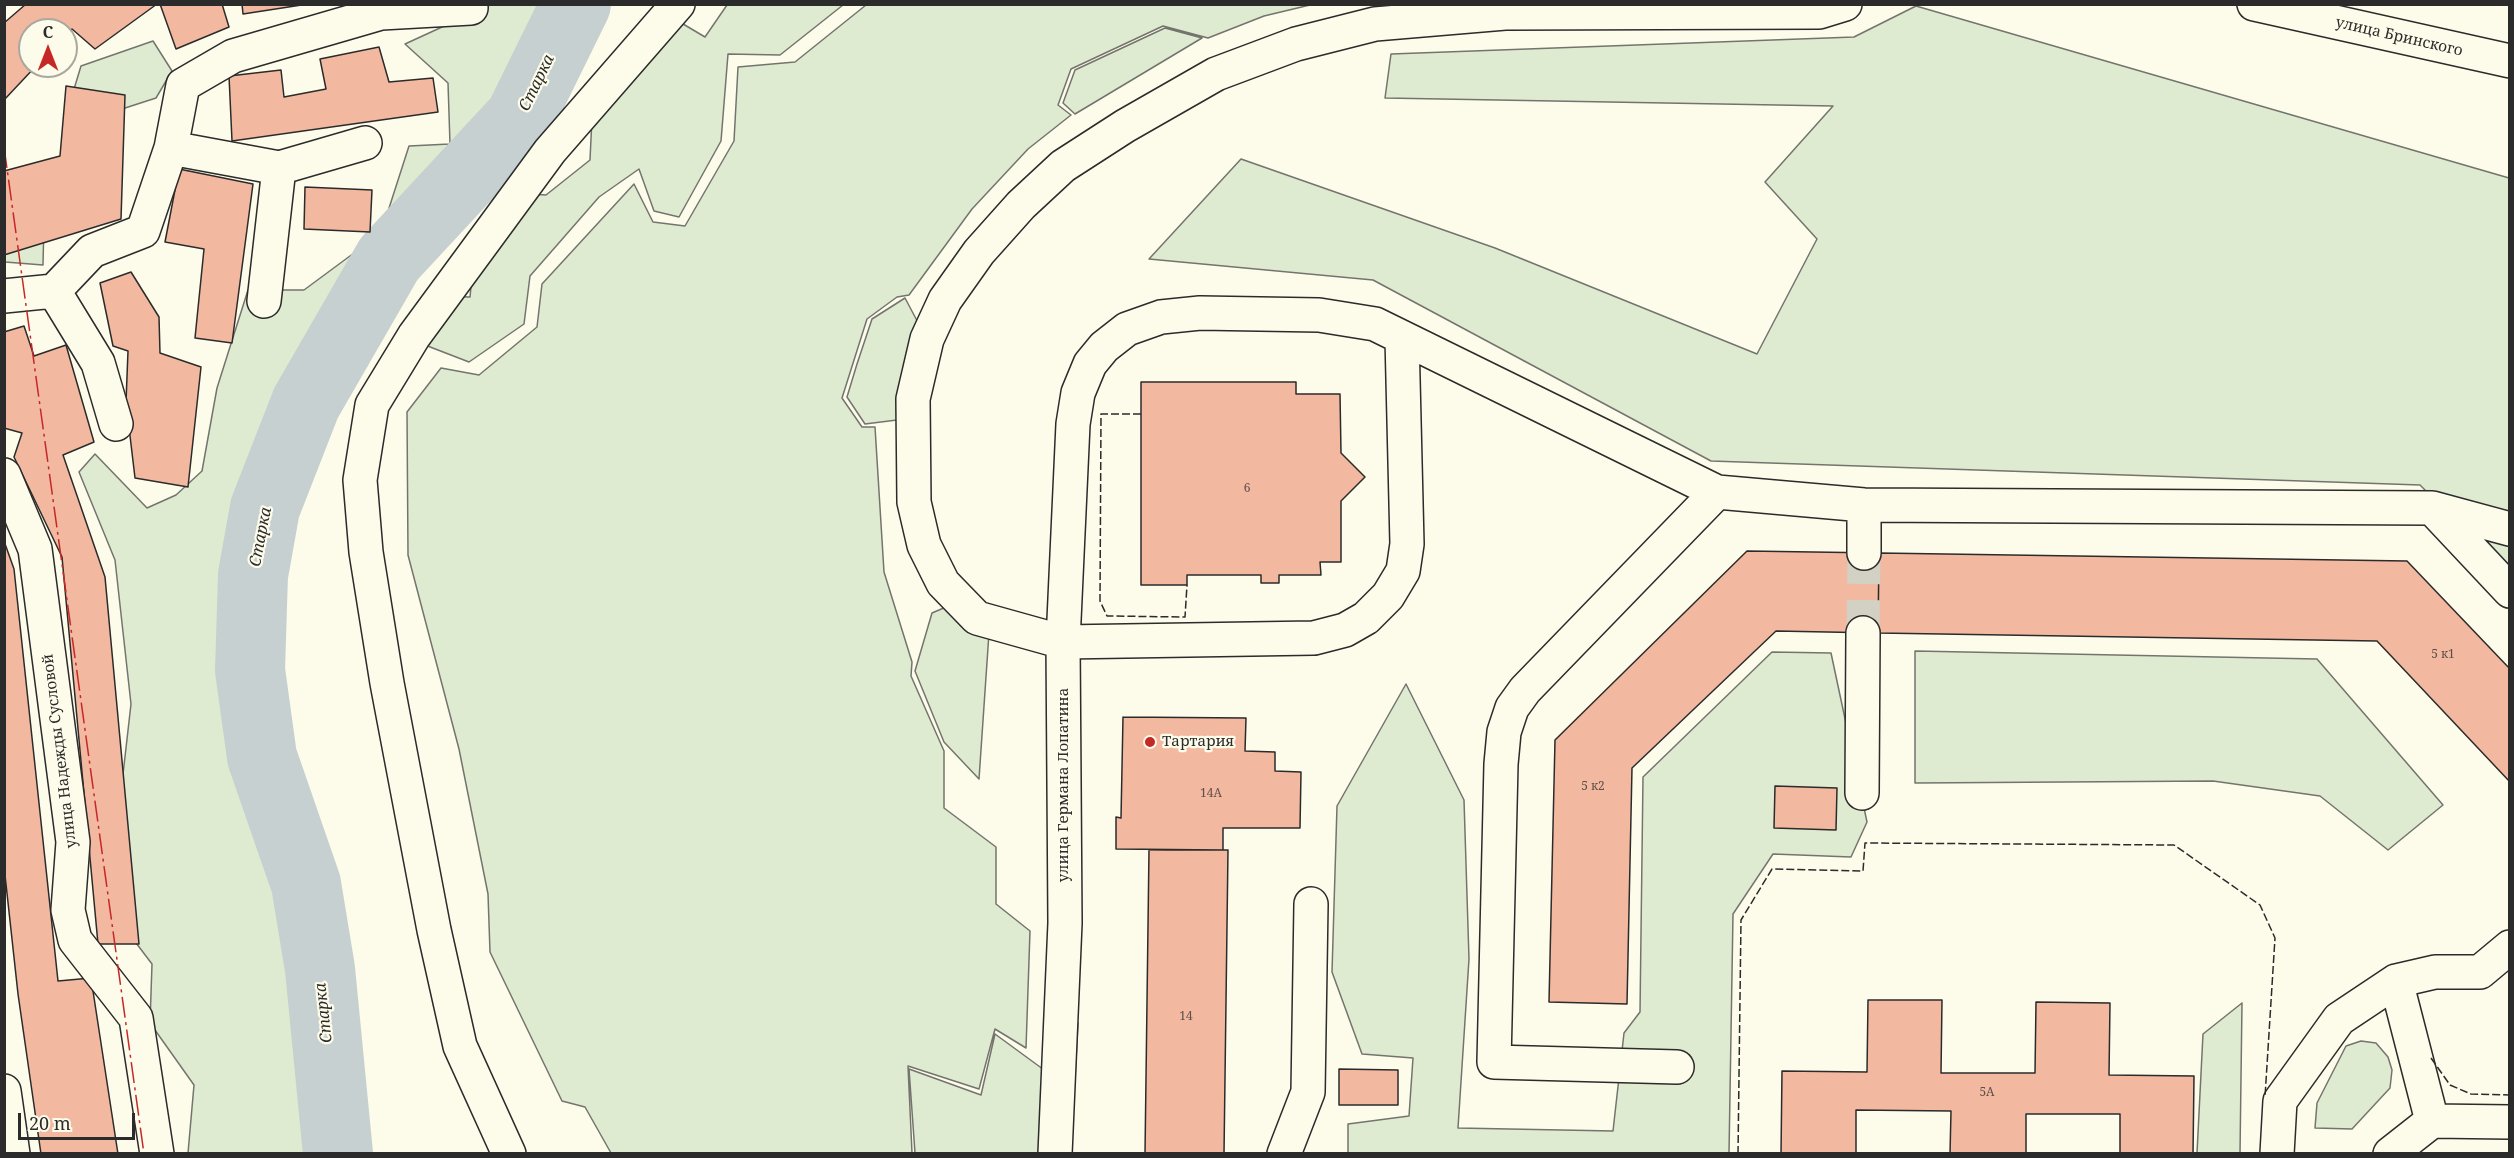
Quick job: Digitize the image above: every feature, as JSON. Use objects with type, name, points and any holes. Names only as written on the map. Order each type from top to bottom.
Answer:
[{"type":"street","points":[[509,1154],[460,1046],[434,930],[387,683],[366,552],[360,480],[372,405],[414,336],[550,151],[678,4]]},
{"type":"street","points":[[1402,338],[1407,544],[1403,571],[1388,596],[1366,618],[1345,630],[1314,638],[1063,642],[977,618],[943,583],[924,545],[914,502],[914,399],[927,339],[945,300],[979,252],[1021,205],[1064,166],[1125,126],[1216,74],[1296,44],[1375,24],[1505,13],[1819,12],[1845,4]]},
{"type":"street","name":"улица Бринского","points":[[2254,4],[2510,61]]},
{"type":"street","points":[[4,296],[54,291],[92,251],[143,231],[171,148],[183,85],[233,56],[381,13],[471,8]]},
{"type":"street","points":[[171,148],[279,168],[365,143]]},
{"type":"street","points":[[264,301],[279,168]]},
{"type":"street","points":[[54,291],[98,363],[116,424]]},
{"type":"street","name":"улица Германа Лопатина","points":[[1055,1154],[1065,923],[1063,642],[1073,424],[1078,393],[1090,364],[1104,347],[1127,329],[1161,317],[1200,313],[1345,317],[1375,324],[1717,492]]},
{"type":"street","name":"улица Надежды Сусловой","points":[[4,475],[35,549],[73,842],[68,910],[75,940],[136,1018],[157,1154]]},
{"type":"street","points":[[1677,1067],[1494,1062],[1501,764],[1504,732],[1512,708],[1525,690],[1717,492],[1864,505],[2432,508],[2510,529]]},
{"type":"street","points":[[1864,505],[1864,553]]},
{"type":"street","points":[[2432,508],[2510,591]]},
{"type":"street","points":[[1862,793],[1863,633]]},
{"type":"street","points":[[1284,1154],[1308,1092],[1311,904]]},
{"type":"street","points":[[2277,1154],[2280,1101],[2339,1019],[2396,981],[2435,972],[2480,972],[2510,947]]},
{"type":"street","points":[[2396,981],[2432,1121]]},
{"type":"street","points":[[4,1091],[13,1154]]},
{"type":"street","points":[[2390,1154],[2432,1121],[2510,1122]]},
{"type":"green space","points":[[490,5],[603,5],[497,129],[433,190],[385,293],[346,364],[300,471],[286,539],[284,607],[266,723],[347,949],[361,1153],[188,1153],[194,1085],[150,1023],[152,964],[108,906],[131,704],[115,560],[79,472],[95,454],[147,508],[176,495],[202,471],[217,388],[248,290],[304,290],[381,233],[409,146],[450,144],[448,83],[405,44]]},
{"type":"green space","points":[[727,5],[843,5],[780,55],[728,54],[721,141],[679,217],[654,211],[639,169],[599,197],[530,276],[524,324],[469,362],[425,345],[431,296],[470,297],[476,236],[513,193],[546,195],[590,160],[593,96],[673,18],[705,37]]},
{"type":"green space","points":[[866,5],[1310,5],[1264,16],[1208,38],[1163,26],[1071,69],[1058,105],[1071,115],[1028,149],[972,209],[909,295],[897,297],[867,319],[842,398],[862,427],[875,427],[884,572],[912,662],[911,676],[944,751],[944,808],[996,847],[996,904],[1030,931],[1026,1048],[995,1029],[979,1089],[908,1066],[912,1153],[611,1153],[585,1107],[562,1101],[490,952],[488,894],[459,749],[408,555],[407,412],[441,368],[479,375],[537,327],[542,284],[634,184],[653,222],[685,226],[734,141],[738,67],[795,62]]},
{"type":"green space","points":[[1916,6],[2509,178],[2509,574],[2420,485],[1711,461],[1373,280],[1149,259],[1241,159],[1495,248],[1757,354],[1817,239],[1765,182],[1833,106],[1385,98],[1391,54],[1854,37]]},
{"type":"green space","points":[[1165,28],[1202,38],[1075,114],[1063,103],[1075,70]]},
{"type":"green space","points":[[153,41],[172,71],[156,98],[91,119],[71,99],[81,66]]},
{"type":"green space","points":[[5,206],[44,221],[43,265],[5,262]]},
{"type":"green space","points":[[905,298],[923,332],[905,419],[865,424],[847,397],[857,364],[872,319]]},
{"type":"green space","points":[[967,598],[989,633],[979,779],[944,742],[915,671],[932,613]]},
{"type":"green space","points":[[1915,651],[2317,659],[2443,805],[2388,850],[2320,796],[2213,781],[1915,783]]},
{"type":"green space","points":[[1772,652],[1831,653],[1867,822],[1851,857],[1773,854],[1733,914],[1729,1153],[1348,1153],[1348,1124],[1409,1116],[1413,1058],[1362,1054],[1332,972],[1337,806],[1406,684],[1464,800],[1469,959],[1458,1128],[1613,1131],[1624,1033],[1640,1012],[1643,777]]},
{"type":"green space","points":[[2242,1003],[2240,1153],[2197,1153],[2203,1034]]},
{"type":"green space","points":[[1078,1023],[1071,1153],[915,1153],[909,1069],[981,1095],[995,1034],[1051,1075]]},
{"type":"green space","points":[[2361,1041],[2376,1043],[2388,1057],[2392,1070],[2390,1088],[2352,1129],[2315,1128],[2317,1103],[2346,1046]]},
{"type":"building","points":[[26,4],[157,4],[95,49],[78,34],[78,18],[18,18],[18,78],[25,78],[4,100],[4,23]]},
{"type":"building","points":[[160,4],[222,4],[229,27],[176,49]]},
{"type":"building","points":[[242,4],[308,4],[243,14]]},
{"type":"building","points":[[379,47],[389,82],[433,78],[438,112],[232,141],[229,76],[281,70],[284,97],[326,89],[320,59]]},
{"type":"building","points":[[66,86],[125,95],[121,219],[4,255],[4,171],[60,156]]},
{"type":"building","points":[[179,169],[253,184],[232,343],[195,338],[204,249],[165,242]]},
{"type":"building","points":[[305,187],[372,190],[370,232],[304,229]]},
{"type":"building","points":[[131,272],[159,317],[160,353],[201,367],[188,487],[135,478],[126,402],[128,351],[113,346],[100,283]]},
{"type":"building","points":[[24,326],[34,356],[66,345],[94,442],[63,455],[105,577],[139,944],[98,944],[62,557],[14,457],[22,433],[4,428],[4,332]]},
{"type":"building","points":[[1141,382],[1296,382],[1296,394],[1340,394],[1341,453],[1365,477],[1341,501],[1341,562],[1320,562],[1321,575],[1279,575],[1279,583],[1261,583],[1261,575],[1187,575],[1187,585],[1141,585]]},
{"type":"building","points":[[4,541],[14,569],[58,981],[91,978],[118,1154],[41,1154],[18,994],[4,866]]},
{"type":"building","points":[[1747,551],[1879,553],[1878,633],[1776,631],[1632,768],[1627,1004],[1549,1002],[1555,740]]},
{"type":"building","points":[[1879,553],[2407,561],[2510,669],[2510,782],[2377,641],[1878,633]]},
{"type":"building","points":[[1123,717],[1246,718],[1245,751],[1275,752],[1275,771],[1301,772],[1300,828],[1223,828],[1223,850],[1116,849],[1116,817],[1121,818]]},
{"type":"building","points":[[1775,786],[1837,788],[1836,830],[1774,828]]},
{"type":"building","points":[[1149,850],[1228,850],[1224,1154],[1145,1154]]},
{"type":"building","points":[[1868,1000],[1942,1000],[1941,1073],[2035,1073],[2036,1002],[2110,1003],[2109,1075],[2194,1076],[2193,1154],[2120,1154],[2120,1114],[2026,1114],[2026,1154],[1950,1154],[1951,1111],[1856,1110],[1856,1154],[1781,1154],[1782,1071],[1867,1072]]},
{"type":"building","points":[[1339,1069],[1398,1070],[1398,1105],[1339,1105]]},
{"type":"waterway","name":"Старка","points":[[338,1154],[320,969],[306,884],[262,757],[250,670],[253,575],[265,508],[306,403],[389,259],[520,118],[576,4]]},
{"type":"tunnel","points":[[1863,633],[1864,553]]},
{"type":"fence","points":[[1141,414],[1101,414],[1100,601],[1107,616],[1185,617],[1187,585]]},
{"type":"fence","points":[[1738,1154],[1741,920],[1772,869],[1863,871],[1865,843],[2174,845],[2260,905],[2275,938],[2265,1097]]},
{"type":"fence","points":[[2431,1058],[2450,1085],[2471,1094],[2510,1095]]},
{"type":"power","points":[[4,147],[144,1154]]},
{"type":"place","name":"Тартария","points":[[1150,742]]}]
